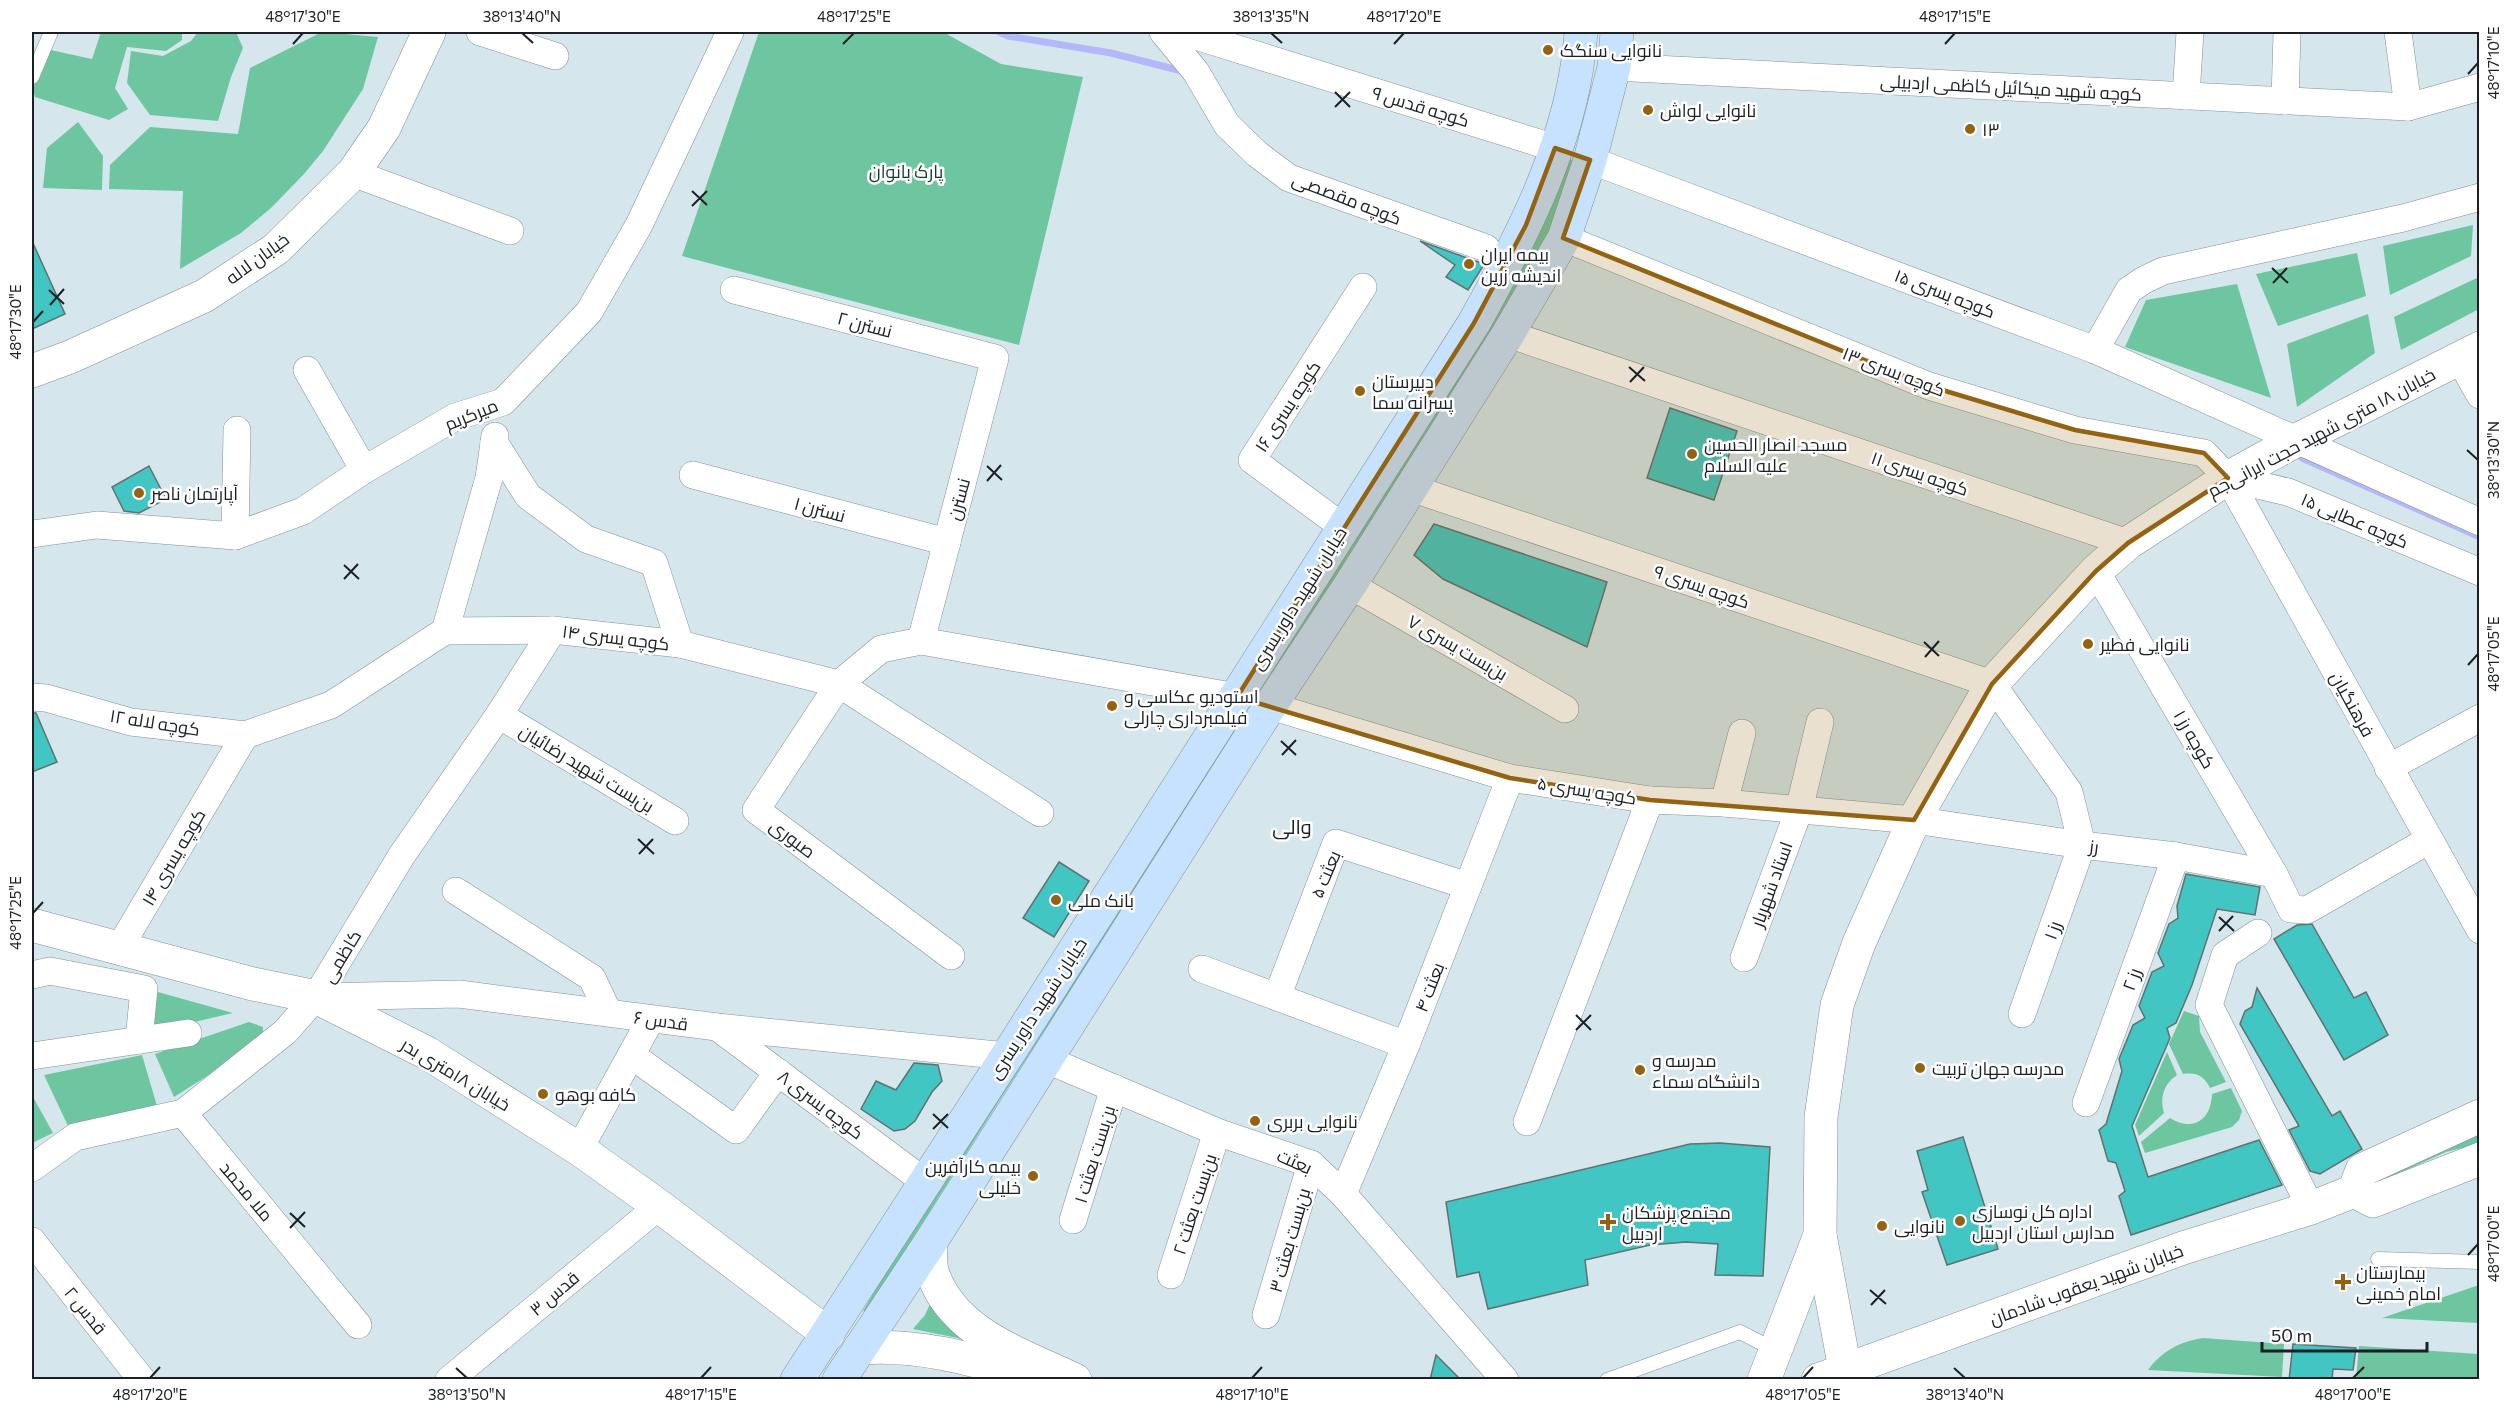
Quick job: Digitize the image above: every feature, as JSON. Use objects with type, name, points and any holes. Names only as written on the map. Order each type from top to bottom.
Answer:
[{"type":"main road","name":"خیابان شهید داور یسری","points":[[797,1380],[1237,697],[1474,323],[1526,225],[1556,148],[1569,104],[1581,32]]},
{"type":"main road","name":"خیابان شهید داور یسری","points":[[839,1380],[930,1243],[1270,706],[1350,585],[1508,334],[1564,238],[1590,160],[1614,67],[1617,32]]},
{"type":"main road","points":[[1556,148],[1590,160]]},
{"type":"main road","points":[[1237,697],[1270,706]]},
{"type":"main road","points":[[828,1334],[860,1347]]},
{"type":"street","name":"خیابان لاله","points":[[32,371],[70,357],[204,296],[276,249],[353,173],[384,128],[423,32]]},
{"type":"street","points":[[480,32],[555,56]]},
{"type":"street","name":"میرکریم","points":[[32,534],[97,525],[235,536],[303,511],[364,470],[455,417],[503,402],[589,312],[639,225],[729,32]]},
{"type":"street","name":"کوچه مقصصی","points":[[1163,32],[1196,72],[1227,124],[1257,154],[1289,177],[1486,248]]},
{"type":"street","name":"کوچه قدس ۹","points":[[1183,32],[1556,148]]},
{"type":"street","points":[[2186,96],[2190,32]]},
{"type":"street","points":[[2285,101],[2287,32]]},
{"type":"street","points":[[2398,32],[2408,107]]},
{"type":"street","name":"کوچه شهید میکائیل کاظمی اردبیلی","points":[[1614,67],[2408,107],[2480,87]]},
{"type":"street","name":"کوچه یسری ۱۵","points":[[1590,160],[2095,350],[2295,441]]},
{"type":"street","points":[[353,173],[510,231]]},
{"type":"street","points":[[2095,350],[2129,290],[2163,271],[2403,218],[2480,196]]},
{"type":"street","name":"کوچه یسری ۱۳","points":[[1564,238],[1929,386],[2075,430],[2204,453],[2228,478]]},
{"type":"street","name":"کوچه یسری ۱۶","points":[[1343,527],[1252,460],[1363,287]]},
{"type":"street","name":"نسترن ۲","points":[[734,290],[995,358]]},
{"type":"street","name":"کوچه یسری ۱۱","points":[[1508,334],[2128,543]]},
{"type":"street","points":[[2469,353],[2480,395]]},
{"type":"street","name":"خیابان ۱۸ متری شهید حجت ایرانی‌جم","points":[[1837,1376],[1820,1235],[1821,1116],[1837,1005],[1859,943],[1914,820],[1992,684],[2096,571],[2128,543],[2228,478],[2295,441],[2469,353]]},
{"type":"street","name":"نسترن","points":[[921,641],[995,358]]},
{"type":"street","points":[[307,370],[364,470]]},
{"type":"street","points":[[245,735],[331,705],[445,631],[489,478],[503,402]]},
{"type":"street","points":[[235,536],[237,430]]},
{"type":"street","points":[[2295,441],[2480,522]]},
{"type":"street","points":[[494,442],[528,496],[586,539],[654,563],[680,644]]},
{"type":"street","name":"نسترن ۱","points":[[693,475],[947,542]]},
{"type":"street","name":"کوچه عطایی ۱۵","points":[[2228,478],[2288,492],[2480,572]]},
{"type":"street","name":"فرهنگیان","points":[[2228,478],[2480,930]]},
{"type":"street","name":"کوچه یسری ۹","points":[[1411,488],[1992,684]]},
{"type":"street","name":"کوچه رز ۱","points":[[2096,571],[2274,874],[2291,909],[2307,910],[2429,840]]},
{"type":"street","name":"بن‌بست یسری ۷","points":[[1350,585],[1565,709]]},
{"type":"street","name":"کوچه یسری ۱۴","points":[[445,631],[553,630],[680,644],[839,684],[1040,813]]},
{"type":"street","name":"کاظمی","points":[[32,1168],[75,1137],[183,1113],[285,1032],[316,997],[402,855],[499,715],[553,630]]},
{"type":"street","points":[[839,684],[881,649],[921,641],[1237,697]]},
{"type":"street","name":"صبوری","points":[[839,684],[756,810],[951,956]]},
{"type":"street","points":[[1992,684],[2069,792],[2082,845]]},
{"type":"street","name":"کوچه لاله ۱۲","points":[[32,697],[46,698],[131,722],[245,735]]},
{"type":"street","name":"کوچه یسری ۵","points":[[1270,706],[1510,778],[1650,800],[1724,803],[1914,820]]},
{"type":"street","name":"بن‌بست شهید رضائیان","points":[[499,715],[675,821]]},
{"type":"street","points":[[2388,768],[2480,718]]},
{"type":"street","name":"استاد شهریار","points":[[1744,958],[1799,810],[1820,722]]},
{"type":"street","points":[[1724,803],[1742,733]]},
{"type":"street","name":"کوچه یسری ۱۴","points":[[120,947],[245,735]]},
{"type":"street","name":"بعثت ۴","points":[[1343,1194],[1406,1045],[1510,778]]},
{"type":"street","points":[[1527,1122],[1650,800]]},
{"type":"street","name":"رز","points":[[1914,820],[2082,845],[2176,856],[2274,874]]},
{"type":"street","name":"بعثت ۵","points":[[1277,997],[1336,843],[1468,886]]},
{"type":"street","name":"رز ۱","points":[[2022,1014],[2082,845]]},
{"type":"street","name":"رز ۲","points":[[2086,1103],[2176,856]]},
{"type":"street","points":[[456,891],[592,978],[608,1012]]},
{"type":"street","name":"خیابان ۱۸متری بدر","points":[[32,925],[253,984],[316,997],[427,1053],[579,1149],[659,1206],[828,1334]]},
{"type":"street","points":[[2258,933],[2225,955],[2209,1005],[2311,1208]]},
{"type":"street","points":[[1202,969],[1406,1045]]},
{"type":"street","points":[[32,975],[50,971],[144,989],[139,1040]]},
{"type":"street","name":"قدس ۶","points":[[316,997],[459,994],[717,1027],[1007,1056]]},
{"type":"street","points":[[586,1135],[651,1019]]},
{"type":"street","name":"کوچه یسری ۸","points":[[717,1027],[925,1182]]},
{"type":"street","points":[[32,1056],[188,1033]]},
{"type":"street","points":[[631,1055],[736,1130],[777,1072]]},
{"type":"street","name":"بعثت","points":[[1045,1059],[1217,1132],[1311,1164],[1343,1194],[1505,1380]]},
{"type":"street","name":"بن‌بست بعثت ۱","points":[[1073,1220],[1114,1088]]},
{"type":"street","name":"ملا محمد","points":[[183,1113],[358,1325]]},
{"type":"street","points":[[2480,1116],[2362,1170],[2354,1191],[2373,1201],[2480,1159]]},
{"type":"street","name":"بن‌بست بعثت ۲","points":[[1171,1275],[1217,1132]]},
{"type":"street","name":"بن‌بست بعثت ۳","points":[[1266,1316],[1311,1164]]},
{"type":"street","name":"خیابان شهید یعقوب شادمان","points":[[1837,1376],[2182,1248],[2311,1208],[2354,1191]]},
{"type":"street","name":"قدس ۳","points":[[461,1377],[659,1206]]},
{"type":"street","name":"خیابان ۱۸ متری شهید حجت ایرانی‌جم","points":[[1770,1365],[1820,1235]]},
{"type":"street","name":"قدس ۲","points":[[32,1241],[40,1270],[142,1380]]},
{"type":"street","points":[[930,1243],[932,1269],[941,1293],[957,1314],[990,1339],[1074,1380]]},
{"type":"street","points":[[860,1347],[915,1348],[968,1358],[1045,1380]]},
{"type":"lane","points":[[32,77],[51,32]]},
{"type":"lane","points":[[2378,1259],[2480,1262]]},
{"type":"lane","points":[[1607,1380],[1740,1332],[1770,1365]]},
{"type":"highlighted area","points":[[1555,148],[1590,160],[1563,238],[1929,386],[2075,430],[2204,453],[2228,478],[2128,543],[2096,571],[1992,684],[1914,820],[1650,800],[1510,778],[1237,697],[1474,323],[1526,225]]},
{"type":"green space","points":[[101,32],[182,32],[182,40],[166,51],[127,47],[115,88],[128,109],[109,120],[35,97],[32,87],[46,49],[92,59]]},
{"type":"green space","points":[[198,32],[236,32],[243,48],[231,77],[218,121],[150,115],[127,83],[131,51],[163,56],[191,41]]},
{"type":"green space","points":[[322,32],[378,37],[363,89],[323,151],[271,208],[241,233],[180,269],[183,191],[109,189],[110,165],[150,127],[238,134],[250,68]]},
{"type":"green space","name":"پارک بانوان","points":[[759,32],[943,32],[1001,64],[1083,77],[1019,345],[682,256]]},
{"type":"green space","points":[[78,122],[103,156],[102,190],[43,188],[47,148]]},
{"type":"green space","points":[[1566,158],[1572,160],[1571,170],[1544,245],[1497,330],[1274,675],[1270,673]]},
{"type":"green space","points":[[2473,225],[2471,256],[2390,295],[2383,246]]},
{"type":"green space","points":[[2357,253],[2366,296],[2278,326],[2256,274]]},
{"type":"green space","points":[[2479,277],[2479,309],[2401,350],[2394,317]]},
{"type":"green space","points":[[2237,284],[2271,398],[2125,347],[2146,300]]},
{"type":"green space","points":[[2368,314],[2375,353],[2297,407],[2287,344]]},
{"type":"green space","points":[[1247,709],[1248,716],[999,1101],[866,1313],[863,1311],[902,1244]]},
{"type":"green space","points":[[158,992],[233,1013],[147,1033]]},
{"type":"green space","points":[[2184,1011],[2199,1016],[2200,1032],[2226,1082],[2210,1088],[2200,1076],[2183,1074],[2169,1044]]},
{"type":"green space","points":[[249,1022],[263,1027],[263,1035],[251,1048],[174,1097],[155,1054]]},
{"type":"green space","points":[[2167,1052],[2177,1075],[2168,1083],[2164,1092],[2162,1102],[2164,1113],[2139,1136],[2135,1125]]},
{"type":"green space","points":[[142,1055],[157,1106],[69,1128],[44,1075]]},
{"type":"green space","points":[[2231,1088],[2242,1111],[2239,1120],[2232,1127],[2145,1153],[2141,1142],[2170,1118],[2178,1122],[2193,1124],[2204,1117],[2208,1111],[2212,1094]]},
{"type":"green space","points":[[32,1095],[53,1133],[32,1143]]},
{"type":"green space","points":[[2479,1126],[2479,1144],[2446,1152],[2373,1185],[2371,1180]]},
{"type":"green space","points":[[2479,1285],[2479,1323],[2382,1318]]},
{"type":"green space","points":[[931,1302],[1002,1355],[958,1338],[913,1329],[925,1315]]},
{"type":"green space","points":[[2203,1338],[2284,1344],[2282,1377],[2148,1370],[2172,1348]]},
{"type":"green space","points":[[2359,1346],[2479,1354],[2479,1379],[2356,1379]]},
{"type":"building","points":[[32,241],[65,314],[32,329]]},
{"type":"building","name":"بیمه ایران اندیشه زرین","points":[[1420,241],[1485,263],[1468,290],[1446,277],[1455,265]]},
{"type":"building","name":"مسجد انصار الحسین علیه السلام","points":[[1670,408],[1737,431],[1714,500],[1647,478]]},
{"type":"building","name":"آپارتمان ناصر","points":[[149,466],[166,499],[139,513],[124,511],[112,487]]},
{"type":"building","points":[[1434,524],[1607,582],[1587,647],[1443,579],[1414,555]]},
{"type":"building","points":[[32,713],[36,713],[57,762],[32,772]]},
{"type":"building","name":"بانک ملی","points":[[1059,862],[1089,881],[1054,937],[1023,918]]},
{"type":"building","points":[[2186,874],[2260,887],[2255,915],[2217,909],[2192,985],[2176,1023],[2167,1028],[2170,1038],[2132,1126],[2148,1177],[2259,1140],[2282,1185],[2131,1235],[2119,1196],[2125,1191],[2116,1163],[2108,1161],[2099,1130],[2106,1124],[2122,1071],[2119,1059],[2133,1025],[2145,1018],[2139,1006],[2152,972],[2164,966],[2158,953],[2169,924],[2178,918],[2177,906]]},
{"type":"building","points":[[2312,924],[2354,998],[2366,992],[2388,1035],[2344,1060],[2274,939],[2297,925]]},
{"type":"building","points":[[2257,988],[2332,1116],[2340,1111],[2362,1149],[2320,1174],[2310,1171],[2289,1130],[2299,1126],[2240,1024],[2245,1011],[2252,1007]]},
{"type":"building","points":[[914,1063],[938,1065],[942,1081],[932,1092],[915,1121],[905,1129],[894,1131],[861,1109],[876,1081],[896,1090]]},
{"type":"building","name":"اداره کل نوسازی مدارس استان اردبیل","points":[[1963,1137],[1998,1249],[1947,1265],[1922,1192],[1928,1190],[1917,1151]]},
{"type":"building","name":"مجتمع پزشکان اردبیل","points":[[1720,1143],[1770,1147],[1763,1276],[1715,1275],[1718,1244],[1686,1242],[1650,1245],[1585,1260],[1588,1285],[1488,1309],[1479,1272],[1457,1277],[1446,1202],[1690,1144]]},
{"type":"building","points":[[2293,1344],[2356,1348],[2353,1370],[2333,1369],[2332,1380],[2289,1380]]},
{"type":"building","points":[[1436,1355],[1461,1380],[1430,1380]]},
{"type":"waterway","points":[[999,32],[1008,36],[1111,53],[1178,70]]},
{"type":"waterway","points":[[2302,458],[2480,537]]},
{"type":"place","name":"نانوایی سنگک","points":[[1548,50]]},
{"type":"place","name":"نانوایی لواش","points":[[1648,110]]},
{"type":"place","name":"۱۳","points":[[1970,129]]},
{"type":"place","name":"بیمه ایران اندیشه زرین","points":[[1469,264]]},
{"type":"place","name":"دبیرستان پسرانه سما","points":[[1360,391]]},
{"type":"place","name":"مسجد انصار الحسین علیه السلام","points":[[1692,454]]},
{"type":"place","name":"آپارتمان ناصر","points":[[139,493]]},
{"type":"place","name":"نانوایی فطیر","points":[[2088,644]]},
{"type":"place","name":"استودیو عکاسی و فیلمبرداری چارلی","points":[[1112,706]]},
{"type":"place","name":"بانک ملی","points":[[1056,900]]},
{"type":"place","name":"مدرسه جهان تربیت","points":[[1920,1068]]},
{"type":"place","name":"مدرسه و دانشگاه سماء","points":[[1640,1070]]},
{"type":"place","name":"کافه بوهو","points":[[543,1094]]},
{"type":"place","name":"نانوایی بربری","points":[[1255,1121]]},
{"type":"place","name":"بیمه کارآفرین خلیلی","points":[[1033,1176]]},
{"type":"place","name":"اداره کل نوسازی مدارس استان اردبیل","points":[[1960,1221]]},
{"type":"place","name":"مجتمع پزشکان اردبیل","points":[[1608,1222]]},
{"type":"place","name":"نانوایی","points":[[1882,1226]]},
{"type":"place","name":"بیمارستان امام خمینی","points":[[2343,1282]]},
{"type":"district","name":"والی","points":[[1292,826]]}]
